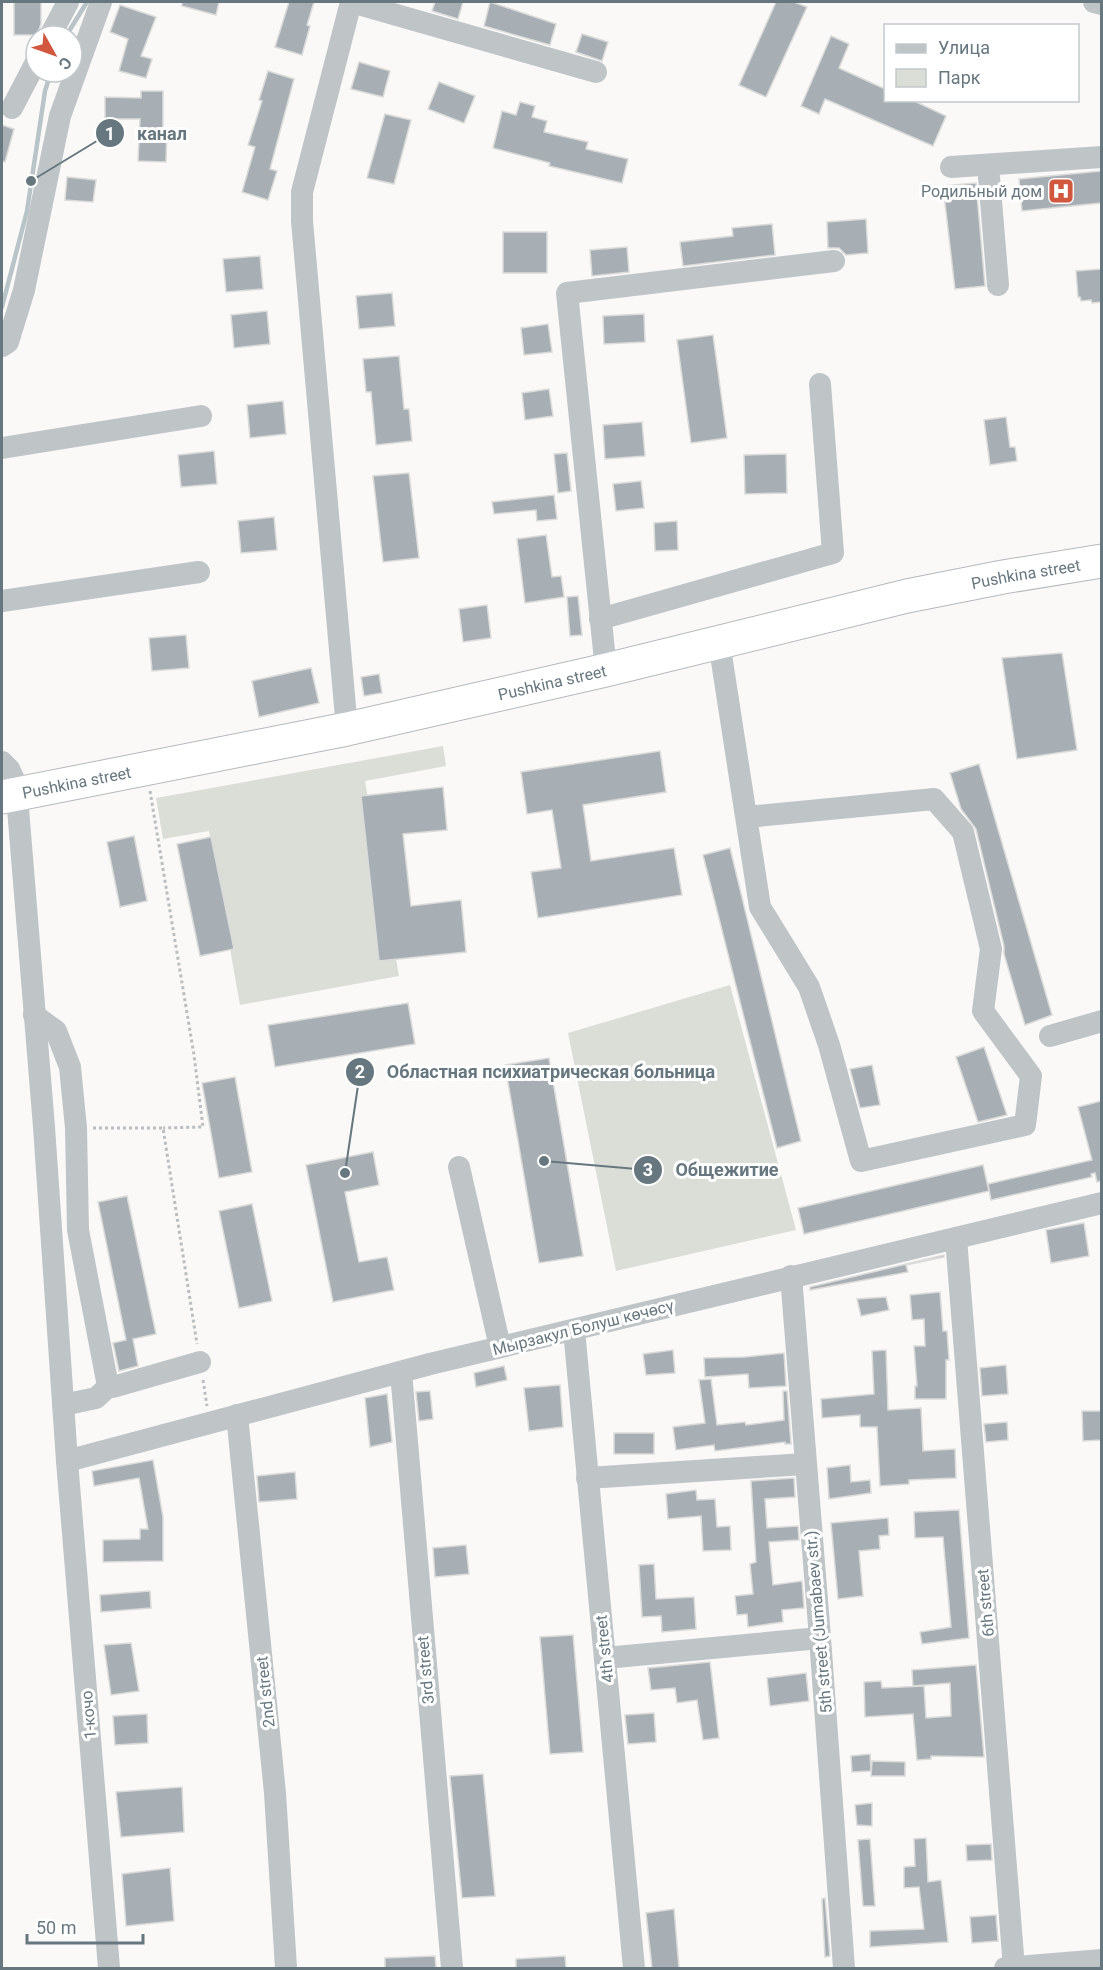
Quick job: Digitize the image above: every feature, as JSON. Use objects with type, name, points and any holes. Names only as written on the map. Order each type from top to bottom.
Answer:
[{"type":"highway","name":"Pushkina street","points":[[9,795],[347,729],[606,670],[907,596],[1101,561]]},
{"type":"street","points":[[56,24],[68,2]]},
{"type":"street","points":[[2,346],[8,342],[24,290],[60,116],[101,2]]},
{"type":"street","points":[[347,729],[302,221],[302,192],[351,2],[596,72]]},
{"type":"street","points":[[1094,2],[1101,4]]},
{"type":"street","points":[[12,108],[25,84]]},
{"type":"street","points":[[951,167],[1101,157]]},
{"type":"street","points":[[988,165],[998,285]]},
{"type":"street","points":[[606,670],[567,293],[834,261]]},
{"type":"street","points":[[600,619],[833,553],[820,384]]},
{"type":"street","points":[[2,448],[201,416]]},
{"type":"street","points":[[2,601],[199,572]]},
{"type":"street","points":[[719,642],[760,907],[809,987],[861,1161],[1025,1125],[1030,1076],[983,1011],[991,950],[963,832],[934,799],[747,817]]},
{"type":"street","name":"1-кочо","points":[[2,762],[9,769],[16,784],[9,795],[34,1015],[67,1461],[109,1968]]},
{"type":"street","points":[[34,1015],[56,1031],[70,1067],[76,1128],[78,1230],[109,1386]]},
{"type":"street","points":[[1050,1036],[1101,1021]]},
{"type":"street","points":[[459,1167],[500,1347]]},
{"type":"street","name":"Мырзакул Болуш көчөсү","points":[[67,1461],[500,1347],[1101,1203]]},
{"type":"street","name":"6th street","points":[[956,1238],[1014,1968]]},
{"type":"street","name":"5th street (Jumabaev str.)","points":[[791,1276],[844,1968]]},
{"type":"street","name":"4th street","points":[[574,1330],[633,1968]]},
{"type":"street","points":[[63,1405],[96,1398],[109,1386],[113,1387],[200,1362]]},
{"type":"street","name":"3rd street","points":[[401,1372],[452,1968]]},
{"type":"street","name":"2nd street","points":[[237,1416],[275,1793],[286,1968]]},
{"type":"street","points":[[587,1478],[805,1464]]},
{"type":"street","points":[[605,1658],[820,1638]]},
{"type":"street","points":[[1005,1968],[1101,1960]]},
{"type":"path","points":[[76,1128],[203,1127],[194,1055],[146,769]]},
{"type":"path","points":[[163,1128],[209,1423]]},
{"type":"green space","points":[[443,746],[446,766],[365,781],[399,976],[240,1005],[209,831],[163,839],[156,798]]},
{"type":"green space","points":[[730,985],[796,1230],[616,1271],[568,1033]]},
{"type":"building","points":[[14,2],[41,2],[41,24],[24,24],[24,35],[14,35]]},
{"type":"building","points":[[182,2],[219,2],[216,15],[182,6]]},
{"type":"building","points":[[289,2],[314,2],[302,55],[275,47]]},
{"type":"building","points":[[435,2],[463,2],[458,19],[432,11]]},
{"type":"building","points":[[490,2],[556,24],[550,45],[484,26]]},
{"type":"building","points":[[776,2],[794,2],[807,7],[766,97],[739,85]]},
{"type":"building","points":[[120,5],[156,17],[141,56],[152,59],[146,78],[119,71],[128,39],[110,32]]},
{"type":"building","points":[[582,34],[608,42],[602,61],[576,52]]},
{"type":"building","points":[[831,36],[849,44],[839,68],[884,89],[884,102],[916,102],[946,116],[933,146],[825,99],[819,114],[801,106]]},
{"type":"building","points":[[359,62],[390,71],[383,97],[351,89]]},
{"type":"building","points":[[268,71],[294,79],[270,169],[277,171],[268,200],[242,192],[255,147],[248,145],[262,101],[259,100]]},
{"type":"building","points":[[439,82],[475,96],[464,123],[428,109]]},
{"type":"building","points":[[141,91],[163,91],[163,130],[167,130],[166,162],[138,161],[140,119],[105,119],[105,97],[141,98]]},
{"type":"building","points":[[520,102],[535,106],[532,117],[547,121],[544,132],[588,142],[586,149],[628,159],[622,183],[549,166],[550,163],[493,148],[502,111],[516,115]]},
{"type":"building","points":[[385,114],[411,120],[394,184],[367,178]]},
{"type":"building","points":[[2,125],[14,129],[5,162],[2,161]]},
{"type":"building","name":"Родильный дом","points":[[1101,171],[1101,203],[1022,211],[1019,179]]},
{"type":"building","points":[[67,177],[96,180],[93,202],[65,200]]},
{"type":"building","points":[[976,183],[985,286],[955,289],[943,186]]},
{"type":"building","points":[[866,219],[868,253],[846,255],[839,248],[828,248],[827,222]]},
{"type":"building","points":[[772,224],[775,255],[683,266],[680,242],[733,236],[732,228]]},
{"type":"building","points":[[503,232],[547,232],[547,273],[503,273]]},
{"type":"building","points":[[627,247],[629,272],[592,276],[590,250]]},
{"type":"building","points":[[260,256],[263,289],[226,292],[223,259]]},
{"type":"building","points":[[1101,269],[1101,302],[1081,301],[1078,297],[1076,271]]},
{"type":"building","points":[[392,293],[395,326],[359,329],[356,296]]},
{"type":"building","points":[[267,311],[270,344],[234,348],[231,315]]},
{"type":"building","points":[[644,314],[645,342],[604,344],[603,316]]},
{"type":"building","points":[[548,324],[552,352],[524,355],[521,328]]},
{"type":"building","points":[[713,335],[727,438],[691,443],[677,340]]},
{"type":"building","points":[[399,356],[404,409],[409,409],[412,441],[376,445],[371,392],[366,392],[363,359]]},
{"type":"building","points":[[549,389],[553,416],[525,420],[522,393]]},
{"type":"building","points":[[283,401],[286,434],[250,438],[247,405]]},
{"type":"building","points":[[1006,417],[1010,447],[1015,447],[1017,461],[990,465],[984,420]]},
{"type":"building","points":[[642,422],[645,456],[605,459],[603,425]]},
{"type":"building","points":[[214,451],[217,484],[181,487],[178,455]]},
{"type":"building","points":[[567,453],[571,491],[558,493],[554,454]]},
{"type":"building","points":[[786,454],[787,493],[745,494],[744,455]]},
{"type":"building","points":[[409,473],[419,558],[383,562],[373,476]]},
{"type":"building","points":[[641,481],[644,508],[616,511],[613,484]]},
{"type":"building","points":[[554,495],[557,519],[537,521],[536,510],[494,514],[492,502]]},
{"type":"building","points":[[274,517],[277,550],[241,553],[238,521]]},
{"type":"building","points":[[677,521],[678,550],[655,551],[654,523]]},
{"type":"building","points":[[546,535],[552,577],[561,576],[564,597],[525,603],[517,539]]},
{"type":"building","points":[[578,596],[582,635],[570,636],[567,597]]},
{"type":"building","points":[[487,605],[491,638],[463,642],[459,609]]},
{"type":"building","points":[[186,635],[189,668],[152,671],[149,638]]},
{"type":"building","points":[[1062,653],[1077,750],[1017,759],[1002,658]]},
{"type":"building","points":[[311,668],[319,703],[259,717],[252,681]]},
{"type":"building","points":[[379,674],[382,693],[364,696],[361,677]]},
{"type":"building","points":[[660,751],[666,792],[583,805],[591,861],[674,848],[682,895],[538,918],[531,872],[561,868],[552,810],[527,814],[521,772]]},
{"type":"building","points":[[979,764],[1052,1015],[1025,1025],[1004,954],[976,829],[961,809],[950,773]]},
{"type":"building","points":[[443,787],[447,830],[403,834],[411,906],[461,900],[466,952],[379,961],[361,796]]},
{"type":"building","points":[[134,836],[147,901],[120,907],[107,842]]},
{"type":"building","points":[[211,837],[234,949],[200,956],[177,844]]},
{"type":"building","points":[[730,848],[801,1141],[777,1148],[703,855]]},
{"type":"building","points":[[408,1003],[415,1044],[275,1067],[268,1025]]},
{"type":"building","points":[[984,1047],[1007,1115],[978,1122],[956,1057]]},
{"type":"building","points":[[549,1058],[583,1256],[539,1263],[505,1065]]},
{"type":"building","points":[[872,1065],[880,1105],[860,1108],[850,1069]]},
{"type":"building","points":[[235,1077],[252,1172],[219,1178],[202,1083]]},
{"type":"building","points":[[1101,1101],[1101,1181],[1097,1182],[1095,1173],[1091,1174],[1092,1177],[991,1200],[988,1184],[1092,1160],[1078,1107]]},
{"type":"building","points":[[373,1152],[379,1185],[345,1192],[359,1262],[387,1257],[394,1290],[333,1302],[306,1165]]},
{"type":"building","points":[[983,1165],[989,1191],[804,1234],[798,1208]]},
{"type":"building","points":[[127,1196],[156,1334],[133,1339],[138,1366],[119,1371],[113,1343],[126,1340],[98,1202]]},
{"type":"building","points":[[252,1204],[272,1301],[239,1308],[219,1211]]},
{"type":"building","points":[[1084,1223],[1089,1256],[1051,1263],[1046,1230]]},
{"type":"building","points":[[944,1255],[944,1257],[906,1265],[908,1272],[810,1290],[810,1287]]},
{"type":"building","points":[[940,1292],[943,1331],[947,1331],[949,1360],[946,1360],[946,1399],[915,1399],[915,1386],[917,1386],[914,1346],[925,1346],[924,1319],[912,1320],[910,1295]]},
{"type":"building","points":[[886,1297],[889,1310],[861,1316],[857,1299]]},
{"type":"building","points":[[673,1350],[675,1373],[646,1375],[643,1354]]},
{"type":"building","points":[[886,1350],[888,1410],[921,1408],[923,1451],[955,1449],[956,1478],[909,1480],[909,1484],[880,1486],[877,1427],[860,1427],[860,1415],[822,1418],[821,1399],[874,1394],[872,1351]]},
{"type":"building","points":[[784,1353],[786,1386],[749,1388],[748,1374],[705,1377],[704,1358]]},
{"type":"building","points":[[1006,1365],[1008,1394],[982,1396],[980,1368]]},
{"type":"building","points":[[504,1366],[507,1380],[476,1387],[474,1373]]},
{"type":"building","points":[[711,1379],[717,1425],[745,1422],[746,1425],[784,1420],[783,1391],[787,1391],[791,1444],[785,1444],[785,1442],[715,1451],[714,1445],[676,1450],[673,1427],[705,1423],[699,1380]]},
{"type":"building","points":[[560,1385],[563,1427],[529,1431],[524,1388]]},
{"type":"building","points":[[430,1391],[433,1419],[419,1421],[416,1392]]},
{"type":"building","points":[[387,1394],[392,1442],[370,1447],[365,1398]]},
{"type":"building","points":[[1082,1411],[1101,1411],[1101,1440],[1083,1441]]},
{"type":"building","points":[[1007,1422],[1008,1440],[986,1442],[984,1424]]},
{"type":"building","points":[[614,1433],[654,1433],[654,1454],[614,1454]]},
{"type":"building","points":[[153,1460],[163,1517],[163,1561],[103,1562],[103,1540],[140,1539],[140,1529],[148,1529],[139,1478],[94,1486],[92,1471]]},
{"type":"building","points":[[850,1465],[851,1482],[870,1480],[871,1493],[829,1499],[827,1468]]},
{"type":"building","points":[[295,1472],[297,1499],[259,1502],[257,1476]]},
{"type":"building","points":[[794,1478],[795,1497],[765,1499],[767,1528],[798,1526],[799,1540],[769,1542],[773,1585],[802,1581],[804,1608],[782,1610],[783,1622],[748,1627],[747,1614],[737,1615],[735,1596],[753,1594],[750,1564],[756,1562],[751,1481]]},
{"type":"building","points":[[696,1490],[697,1500],[715,1499],[717,1527],[730,1526],[731,1550],[703,1551],[701,1516],[668,1519],[666,1494]]},
{"type":"building","points":[[959,1510],[969,1638],[922,1644],[920,1632],[951,1627],[943,1537],[915,1538],[914,1512]]},
{"type":"building","points":[[888,1518],[889,1535],[879,1536],[880,1549],[859,1551],[863,1596],[838,1599],[831,1523]]},
{"type":"building","points":[[466,1545],[469,1574],[435,1577],[433,1548]]},
{"type":"building","points":[[654,1564],[656,1599],[694,1597],[696,1629],[662,1632],[661,1616],[642,1617],[639,1565]]},
{"type":"building","points":[[150,1591],[151,1608],[101,1612],[100,1595]]},
{"type":"building","points":[[573,1635],[583,1752],[550,1754],[540,1637]]},
{"type":"building","points":[[131,1643],[139,1691],[111,1695],[104,1645]]},
{"type":"building","points":[[710,1662],[719,1738],[703,1740],[697,1700],[677,1703],[675,1688],[651,1690],[648,1668]]},
{"type":"building","points":[[976,1665],[984,1757],[931,1756],[931,1759],[917,1760],[913,1714],[865,1717],[864,1682],[881,1681],[882,1688],[924,1686],[926,1718],[951,1716],[950,1683],[913,1686],[912,1670]]},
{"type":"building","points":[[806,1673],[809,1701],[770,1706],[767,1678]]},
{"type":"building","points":[[654,1713],[656,1742],[628,1744],[625,1715]]},
{"type":"building","points":[[147,1714],[148,1743],[115,1745],[113,1716]]},
{"type":"building","points":[[870,1754],[871,1771],[852,1772],[851,1756]]},
{"type":"building","points":[[872,1761],[905,1762],[905,1776],[871,1776]]},
{"type":"building","points":[[483,1774],[495,1896],[462,1898],[450,1776]]},
{"type":"building","points":[[182,1787],[184,1832],[121,1837],[116,1792]]},
{"type":"building","points":[[872,1803],[872,1826],[857,1825],[855,1805]]},
{"type":"building","points":[[926,1838],[928,1882],[941,1880],[948,1942],[870,1947],[870,1931],[924,1929],[919,1887],[904,1888],[904,1867],[915,1866],[914,1839]]},
{"type":"building","points":[[870,1839],[875,1906],[863,1906],[858,1840]]},
{"type":"building","points":[[991,1844],[992,1860],[967,1861],[966,1845]]},
{"type":"building","points":[[170,1868],[174,1921],[126,1926],[122,1874]]},
{"type":"building","points":[[825,1898],[830,1956],[825,1957],[822,1899]]},
{"type":"building","points":[[674,1909],[679,1968],[652,1968],[646,1913]]},
{"type":"building","points":[[996,1915],[998,1941],[972,1943],[970,1917]]},
{"type":"building","points":[[435,1956],[436,1968],[385,1968],[385,1958]]},
{"type":"building","points":[[565,1956],[566,1968],[516,1968],[516,1959]]},
{"type":"waterway","points":[[73,24],[87,2]]},
{"type":"waterway","points":[[2,307],[27,211],[47,84]]},
{"type":"place","name":"канал","points":[[31,181]]},
{"type":"place","name":"Родильный дом","points":[[1061,191]]},
{"type":"place","name":"Общежитие","points":[[544,1161]]},
{"type":"place","name":"Областная психиатрическая больница","points":[[345,1173]]}]
